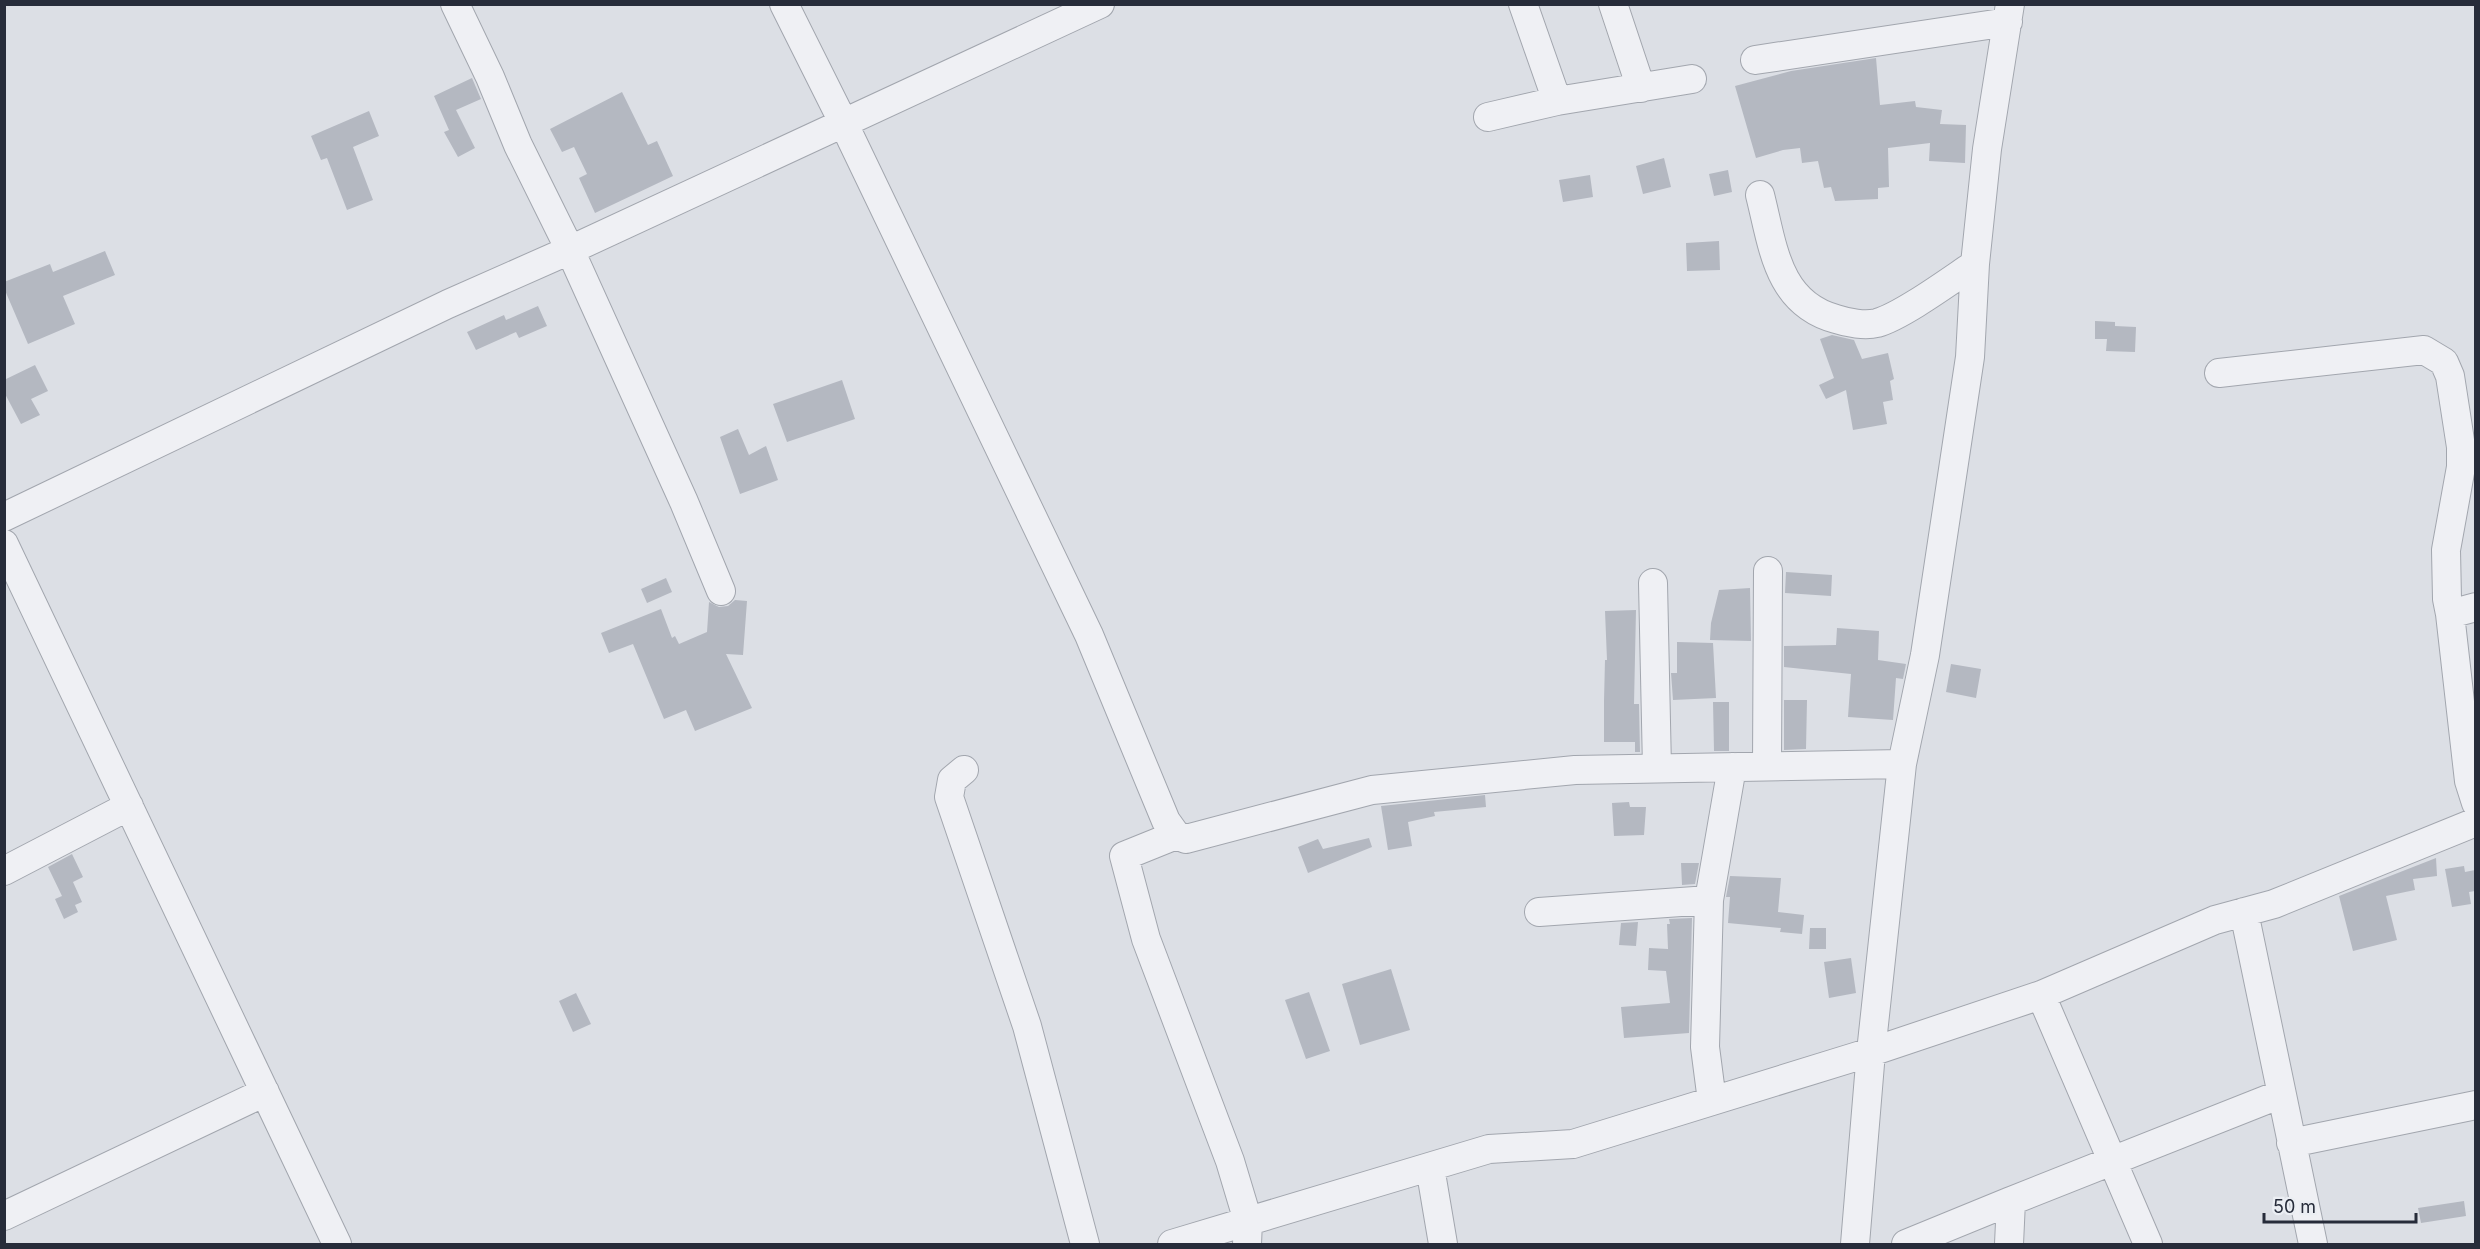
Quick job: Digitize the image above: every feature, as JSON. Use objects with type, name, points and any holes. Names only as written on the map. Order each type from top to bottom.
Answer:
[{"type":"street","points":[[455,4],[490,77],[518,145],[570,250],[684,502],[721,591]]},
{"type":"street","points":[[784,4],[1089,635],[1166,821],[1176,835],[1186,839],[1371,790],[1575,770],[1902,764]]},
{"type":"street","points":[[4,517],[448,304],[570,250],[1100,4]]},
{"type":"street","points":[[1523,4],[1557,101]]},
{"type":"street","points":[[1613,4],[1641,87]]},
{"type":"street","points":[[1755,60],[2009,13],[1987,149],[1975,264],[1970,357],[1925,655],[1902,764],[1871,1052],[1855,1245]]},
{"type":"street","points":[[1488,117],[1557,101],[1692,80]]},
{"type":"street","points":[[1760,195],[1778,268],[1787,286],[1805,302],[1829,317],[1849,323],[1876,324],[1901,311],[1975,264]]},
{"type":"street","points":[[2218,373],[2424,350],[2444,362],[2450,376],[2461,447],[2461,467],[2446,550],[2447,599],[2463,610],[2469,781],[2475,803]]},
{"type":"street","points":[[4,544],[337,1245]]},
{"type":"street","points":[[1767,765],[1768,571]]},
{"type":"street","points":[[1653,583],[1657,768]]},
{"type":"street","points":[[1712,1101],[1705,1047],[1709,900],[1732,767]]},
{"type":"street","points":[[964,770],[952,780],[949,797],[1027,1026],[1085,1245]]},
{"type":"street","points":[[4,871],[129,806]]},
{"type":"street","points":[[1172,1245],[1247,1233],[1430,1167],[1489,1149],[1573,1144],[1871,1052],[2041,995],[2215,920],[2274,904],[2475,822]]},
{"type":"street","points":[[1176,835],[1124,856],[1146,939],[1230,1161],[1247,1233]]},
{"type":"street","points":[[1539,912],[1709,900]]},
{"type":"street","points":[[2244,912],[2313,1245]]},
{"type":"street","points":[[2041,995],[2148,1245]]},
{"type":"street","points":[[4,1216],[265,1092]]},
{"type":"street","points":[[1906,1245],[2281,1094]]},
{"type":"street","points":[[2291,1143],[2475,1105]]},
{"type":"street","points":[[1430,1167],[1443,1245]]},
{"type":"street","points":[[2009,1245],[2011,1201]]},
{"type":"building","points":[[1876,58],[1880,105],[1915,101],[1916,107],[1942,110],[1940,124],[1966,125],[1965,163],[1929,161],[1930,143],[1888,148],[1889,187],[1878,188],[1878,199],[1835,201],[1831,187],[1824,188],[1818,161],[1802,163],[1800,148],[1783,150],[1756,158],[1735,86],[1791,71]]},
{"type":"building","points":[[472,78],[481,99],[456,110],[475,148],[458,157],[444,132],[449,130],[434,96]]},
{"type":"building","points":[[622,92],[648,145],[657,141],[673,176],[595,213],[579,178],[587,174],[574,147],[562,152],[550,129]]},
{"type":"building","points":[[369,111],[379,136],[353,147],[373,200],[347,210],[327,158],[321,160],[311,136]]},
{"type":"building","points":[[1664,158],[1671,187],[1643,194],[1636,166]]},
{"type":"building","points":[[1728,170],[1732,192],[1714,196],[1709,174]]},
{"type":"building","points":[[1590,175],[1593,197],[1563,202],[1559,180]]},
{"type":"building","points":[[1719,241],[1720,270],[1687,271],[1686,243]]},
{"type":"building","points":[[105,251],[115,275],[63,296],[75,324],[28,344],[4,288],[4,282],[50,264],[53,272]]},
{"type":"building","points":[[538,306],[547,326],[519,338],[516,332],[476,350],[467,332],[504,315],[506,320]]},
{"type":"building","points":[[2095,321],[2115,322],[2115,326],[2136,327],[2135,352],[2106,351],[2107,339],[2095,339]]},
{"type":"building","points":[[1832,335],[1854,340],[1862,359],[1888,353],[1894,379],[1890,381],[1893,400],[1883,402],[1887,424],[1853,430],[1846,390],[1826,399],[1819,385],[1834,378],[1820,339]]},
{"type":"building","points":[[35,365],[48,391],[31,399],[40,415],[21,424],[4,392],[4,380]]},
{"type":"building","points":[[842,380],[855,419],[787,442],[773,404]]},
{"type":"building","points":[[738,429],[749,455],[766,446],[778,480],[740,494],[720,437]]},
{"type":"building","points":[[1786,572],[1832,575],[1831,596],[1785,593]]},
{"type":"building","points":[[666,578],[672,592],[647,603],[641,589]]},
{"type":"building","points":[[1750,588],[1751,641],[1710,640],[1711,623],[1719,590]]},
{"type":"building","points":[[735,600],[747,601],[743,655],[726,654],[752,708],[695,731],[686,710],[664,719],[633,644],[609,653],[601,633],[661,609],[672,638],[675,636],[679,644],[707,632],[709,602],[719,607],[728,606]]},
{"type":"building","points":[[1636,610],[1634,704],[1639,704],[1640,752],[1635,752],[1635,742],[1604,742],[1605,660],[1607,660],[1605,611]]},
{"type":"building","points":[[1837,628],[1879,631],[1878,660],[1906,664],[1903,679],[1896,678],[1893,720],[1848,717],[1851,674],[1784,667],[1784,646],[1836,645]]},
{"type":"building","points":[[1677,642],[1713,643],[1716,698],[1673,700],[1671,673],[1677,673]]},
{"type":"building","points":[[1951,664],[1981,669],[1976,698],[1946,692]]},
{"type":"building","points":[[1784,700],[1807,700],[1806,749],[1784,750]]},
{"type":"building","points":[[1713,702],[1729,702],[1729,751],[1714,751]]},
{"type":"building","points":[[1485,795],[1486,807],[1434,812],[1435,816],[1408,822],[1412,846],[1388,850],[1381,806]]},
{"type":"building","points":[[1629,802],[1630,807],[1646,807],[1644,835],[1614,836],[1612,803]]},
{"type":"building","points":[[1369,838],[1372,847],[1308,873],[1298,847],[1318,839],[1323,849]]},
{"type":"building","points":[[72,854],[83,877],[73,882],[82,902],[75,905],[78,912],[64,919],[55,899],[62,896],[48,867]]},
{"type":"building","points":[[2436,858],[2437,876],[2413,879],[2415,890],[2386,896],[2397,940],[2353,951],[2339,896]]},
{"type":"building","points":[[1681,863],[1699,863],[1695,884],[1682,885]]},
{"type":"building","points":[[2464,866],[2465,872],[2475,870],[2475,891],[2469,892],[2471,904],[2452,907],[2445,869]]},
{"type":"building","points":[[1730,876],[1781,878],[1778,912],[1804,915],[1802,934],[1780,932],[1781,928],[1728,923],[1730,897],[1726,897]]},
{"type":"building","points":[[1692,918],[1689,1033],[1624,1038],[1621,1007],[1670,1003],[1666,971],[1648,970],[1649,948],[1668,949],[1667,924],[1670,924],[1669,919]]},
{"type":"building","points":[[1638,922],[1636,946],[1619,945],[1621,923]]},
{"type":"building","points":[[1810,928],[1826,928],[1826,949],[1809,949]]},
{"type":"building","points":[[1851,958],[1856,993],[1829,998],[1824,962]]},
{"type":"building","points":[[1391,969],[1410,1030],[1360,1045],[1342,984]]},
{"type":"building","points":[[1309,992],[1330,1051],[1306,1059],[1285,1000]]},
{"type":"building","points":[[576,993],[591,1024],[573,1032],[559,1001]]},
{"type":"building","points":[[2464,1201],[2466,1216],[2421,1223],[2418,1208]]}]
